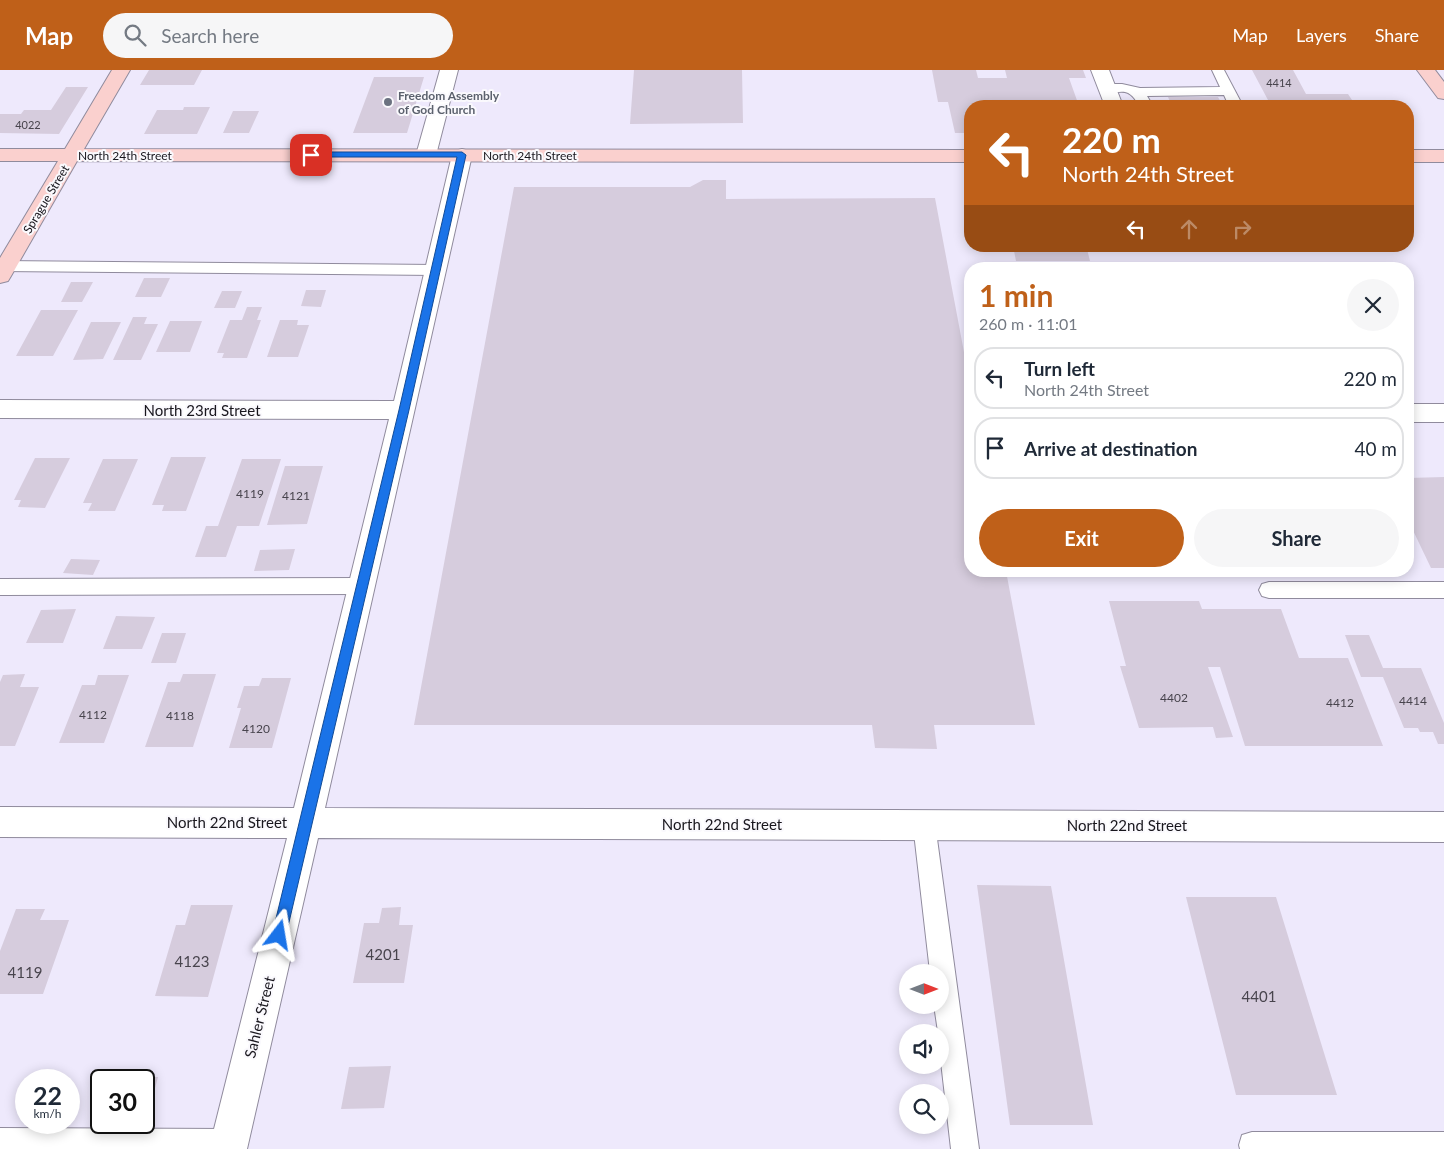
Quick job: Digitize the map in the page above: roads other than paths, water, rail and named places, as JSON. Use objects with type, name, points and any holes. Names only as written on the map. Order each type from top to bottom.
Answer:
[{"type":"main road","name":"Sprague Street","points":[[2,269],[72,155],[121,70]]},
{"type":"main road","points":[[1426,70],[1444,94]]},
{"type":"main road","name":"North 24th Street","points":[[0,155],[964,156]]},
{"type":"main road","points":[[1414,156],[1444,156]]},
{"type":"street","points":[[426,155],[449,70]]},
{"type":"street","points":[[1100,70],[1112,100]]},
{"type":"street","name":"Sahler Street","points":[[228,1145],[363,586],[462,155]]},
{"type":"street","name":"North 23rd Street","points":[[0,409],[404,410]]},
{"type":"street","points":[[1414,413],[1444,413]]},
{"type":"street","name":"North 22nd Street","points":[[0,822],[1444,827]]},
{"type":"lane","points":[[1218,70],[1233,100]]},
{"type":"lane","points":[[1108,88],[1134,88],[1140,92],[1190,94],[1228,91]]},
{"type":"lane","points":[[1140,92],[1143,100]]},
{"type":"lane","points":[[2,269],[436,270]]},
{"type":"lane","points":[[0,587],[363,586]]},
{"type":"lane","points":[[1269,590],[1444,590]]},
{"type":"lane","points":[[924,824],[965,1149]]},
{"type":"lane","points":[[0,1141],[228,1145]]},
{"type":"lane","points":[[1252,1145],[1444,1145]]},
{"type":"place","name":"Freedom Assembly of God Church","points":[[388,102]]}]
